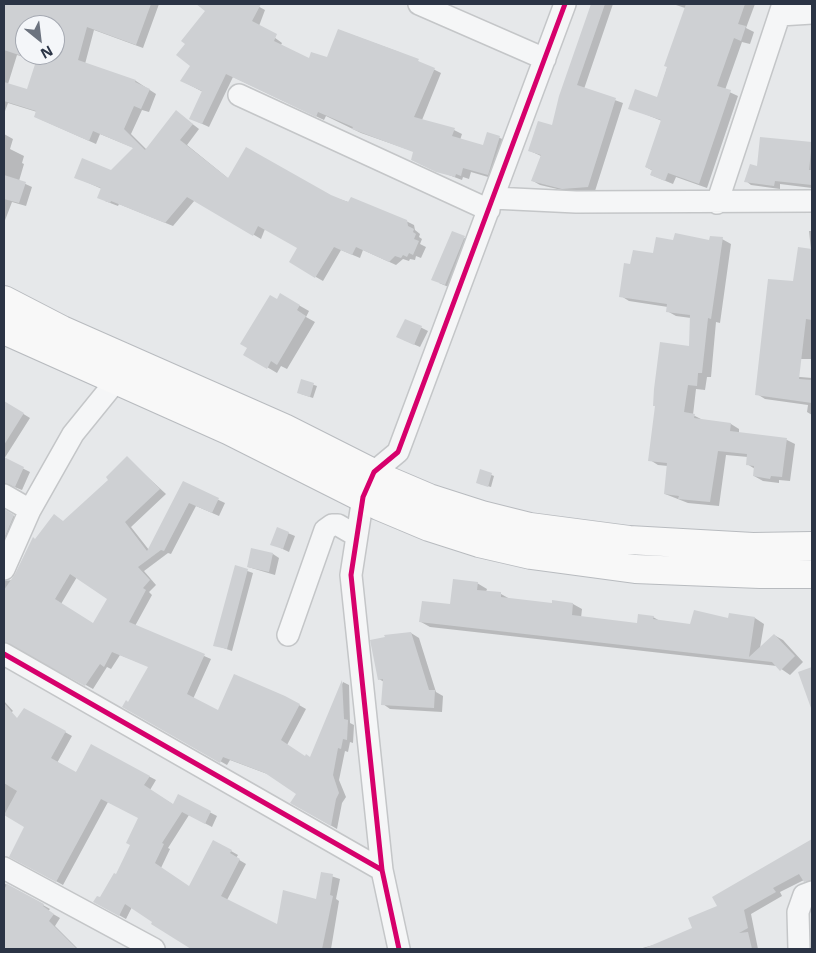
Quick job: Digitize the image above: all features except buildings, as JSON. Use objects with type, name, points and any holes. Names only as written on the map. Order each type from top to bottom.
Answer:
[{"type":"highway","points":[[4,300],[62,330],[284,428],[429,498],[482,515],[530,527],[580,535],[734,546],[812,546]]},
{"type":"highway","points":[[4,330],[230,431],[397,513],[479,543],[531,555],[579,563],[696,572],[812,574]]},
{"type":"street","points":[[419,4],[545,59]]},
{"type":"street","points":[[399,949],[382,870],[351,575],[363,497],[374,472],[398,452],[565,4]]},
{"type":"street","points":[[716,203],[781,9],[812,13]]},
{"type":"street","points":[[239,95],[491,204],[812,201]]},
{"type":"street","points":[[4,568],[30,510],[73,434],[116,381]]},
{"type":"street","points":[[397,513],[407,488],[398,452]]},
{"type":"street","points":[[4,495],[30,510]]},
{"type":"street","points":[[288,635],[325,530],[332,525],[338,525],[357,536]]},
{"type":"street","points":[[4,654],[382,870]]},
{"type":"street","points":[[4,868],[154,949]]},
{"type":"street","points":[[799,949],[798,912],[804,895],[812,892]]},
{"type":"cycle path","points":[[399,949],[382,870],[351,575],[363,497],[374,472],[398,452],[565,4]]},
{"type":"cycle path","points":[[4,654],[382,870]]}]
